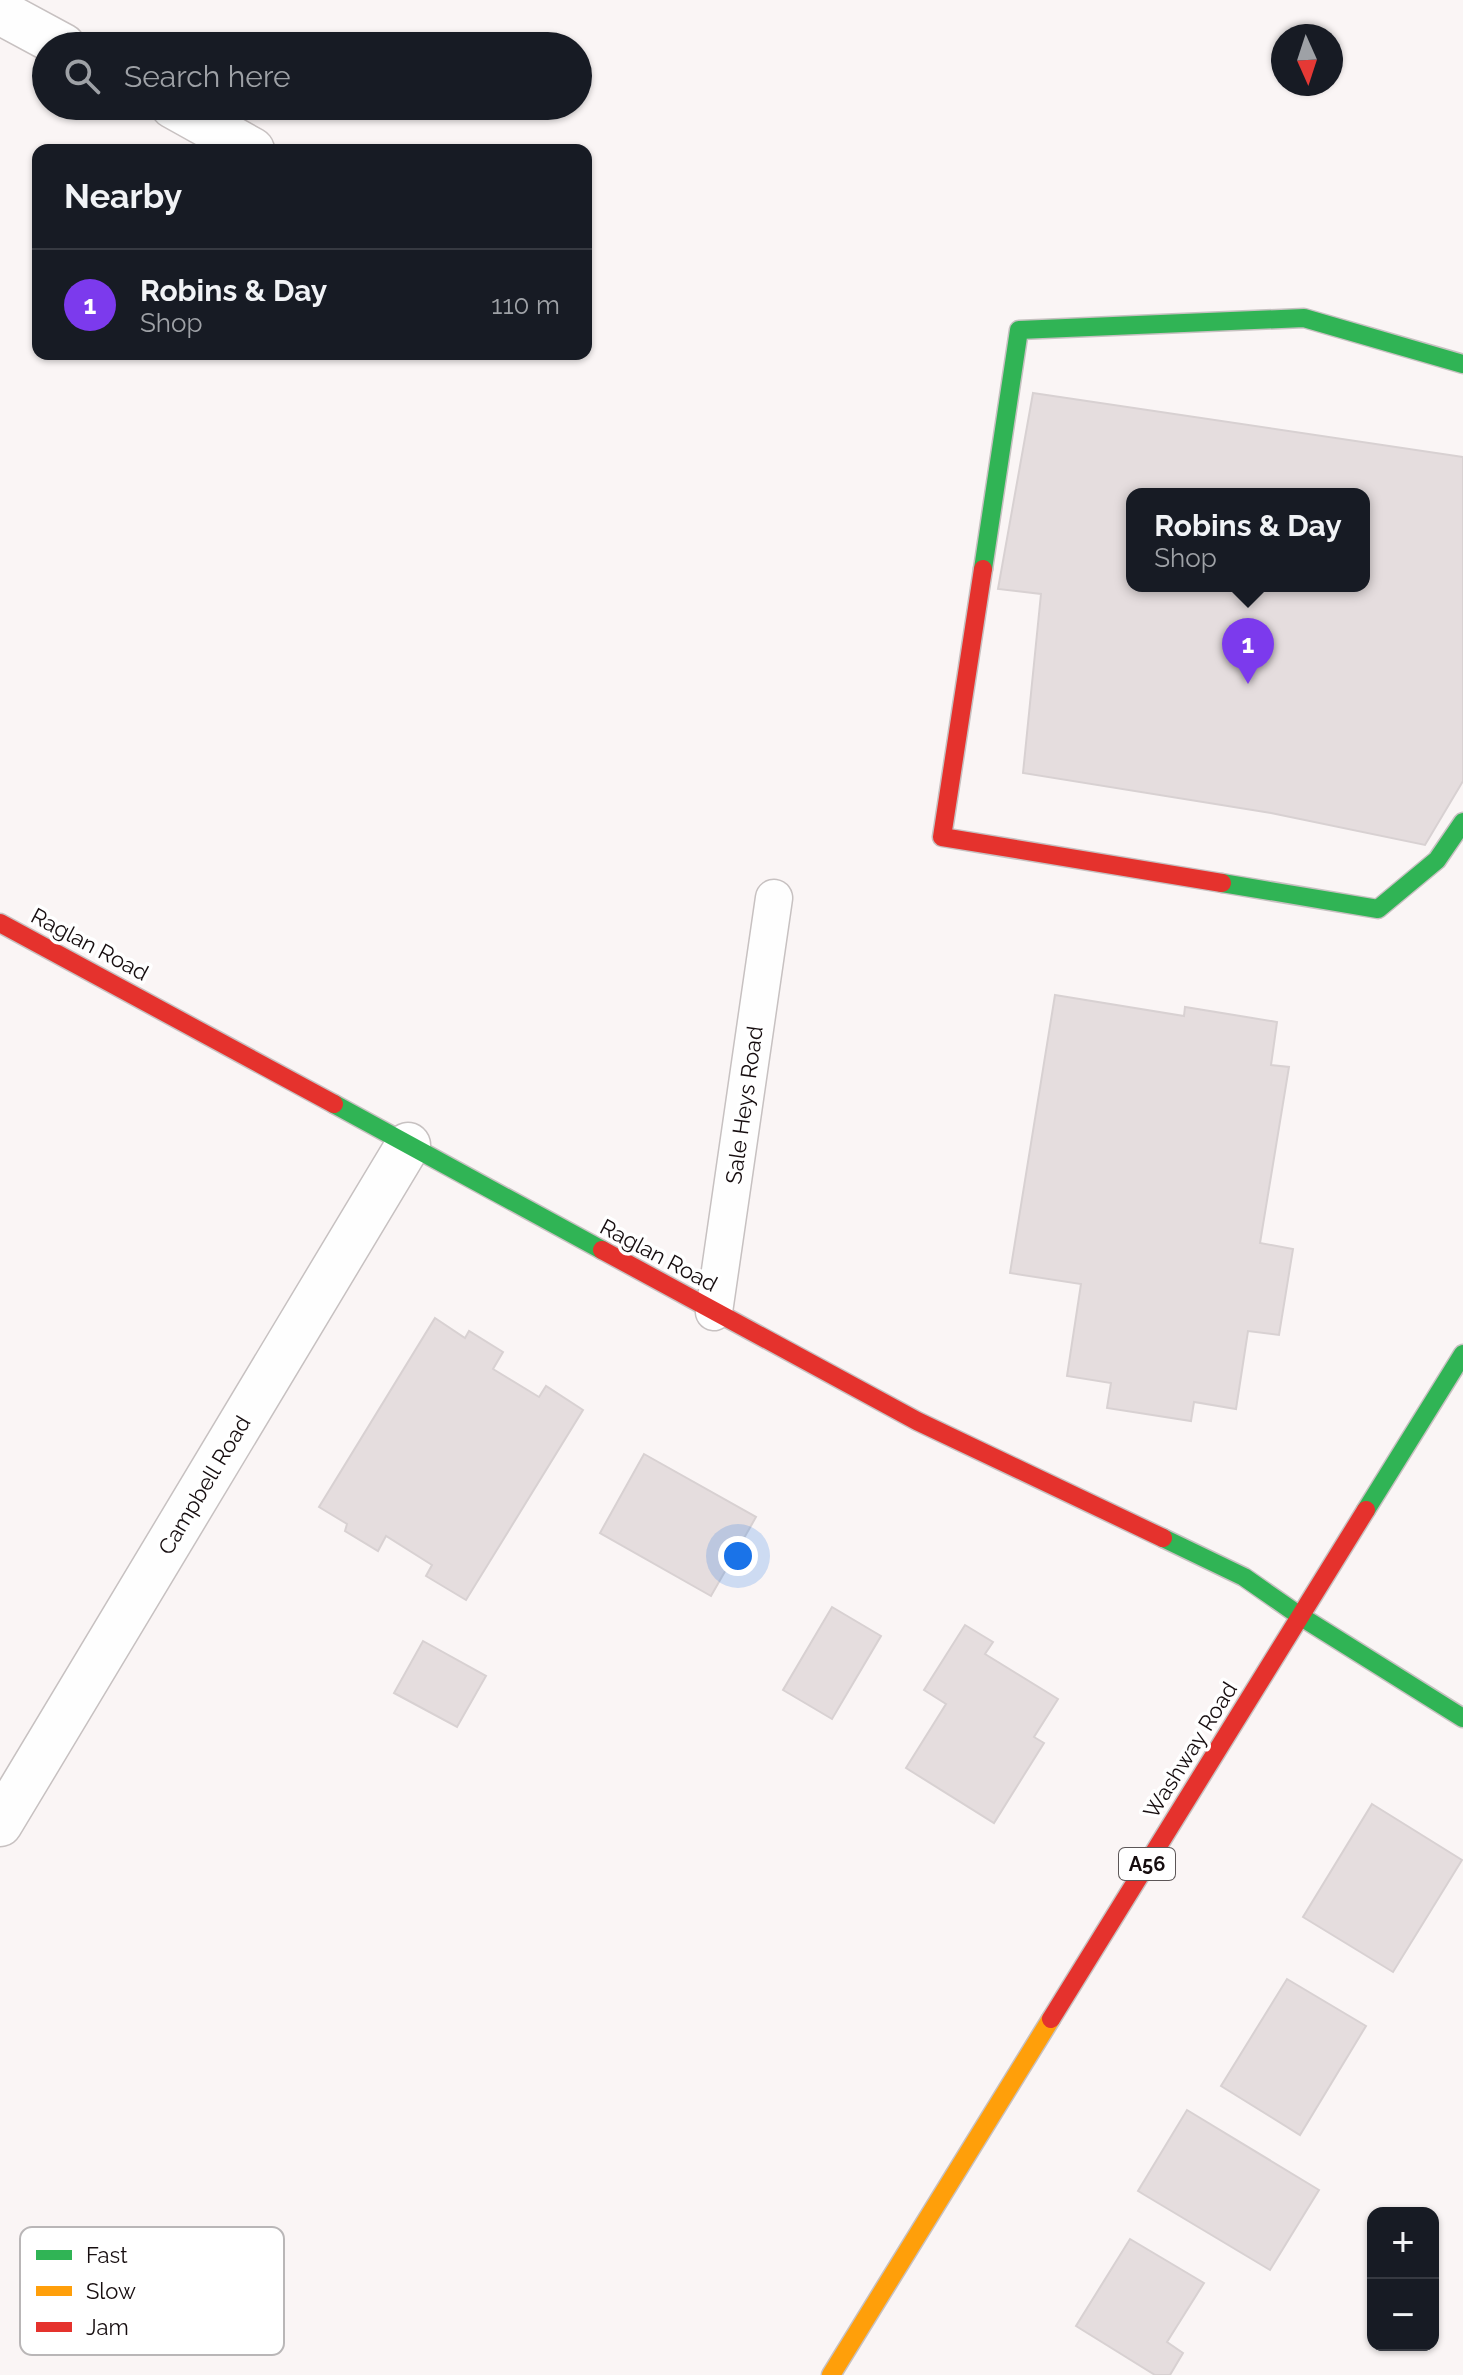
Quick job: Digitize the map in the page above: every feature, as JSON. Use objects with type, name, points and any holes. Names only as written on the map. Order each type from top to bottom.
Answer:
[{"type":"main road","points":[[1463,364],[1304,318],[1193,320],[1019,330],[942,837],[1378,909],[1437,860],[1463,822]]},
{"type":"main road","name":"Raglan Road","points":[[0,923],[917,1421],[1244,1577],[1300,1616],[1463,1718]]},
{"type":"main road","name":"Washway Road","points":[[831,2375],[1463,1354]]},
{"type":"street","points":[[0,12],[37,32]]},
{"type":"street","points":[[198,120],[241,144]]},
{"type":"street","name":"Campbell Road","points":[[0,1824],[408,1145]]},
{"type":"lane","name":"Sale Heys Road","points":[[714,1312],[774,898]]},
{"type":"building","points":[[1033,393],[1463,457],[1463,781],[1425,845],[1271,813],[1023,773],[1041,594],[998,589]]},
{"type":"building","points":[[1055,995],[1184,1016],[1185,1007],[1277,1022],[1271,1065],[1289,1067],[1260,1243],[1293,1249],[1279,1335],[1248,1331],[1236,1409],[1194,1402],[1191,1421],[1107,1408],[1111,1383],[1067,1376],[1081,1284],[1010,1273]]},
{"type":"building","points":[[435,1318],[465,1338],[469,1331],[503,1352],[493,1369],[539,1397],[546,1386],[583,1410],[466,1600],[426,1576],[432,1565],[386,1536],[378,1551],[345,1531],[347,1524],[319,1507]]},
{"type":"building","points":[[644,1454],[756,1517],[711,1596],[600,1533]]},
{"type":"building","points":[[832,1607],[881,1636],[832,1719],[783,1690]]},
{"type":"building","points":[[965,1625],[993,1642],[985,1654],[1058,1699],[1034,1737],[1044,1743],[994,1823],[906,1768],[946,1704],[924,1690]]},
{"type":"building","points":[[423,1641],[486,1676],[457,1727],[394,1693]]},
{"type":"building","points":[[1372,1804],[1462,1860],[1393,1972],[1303,1917]]},
{"type":"building","points":[[1287,1979],[1366,2026],[1300,2135],[1221,2086]]},
{"type":"building","points":[[1187,2110],[1319,2190],[1270,2270],[1138,2191]]},
{"type":"building","points":[[1130,2239],[1204,2283],[1167,2342],[1183,2353],[1170,2375],[1155,2375],[1076,2326]]},
{"type":"traffic: fast","points":[[983,569],[1019,330],[1304,318],[1463,364]]},
{"type":"traffic: fast","points":[[1222,883],[1378,909],[1437,860],[1463,822]]},
{"type":"traffic: fast","points":[[334,1104],[602,1250]]},
{"type":"traffic: fast","points":[[1366,1510],[1463,1354]]},
{"type":"traffic: fast","points":[[1163,1538],[1244,1577],[1300,1616],[1463,1718]]},
{"type":"traffic: slow","points":[[831,2375],[1051,2019]]},
{"type":"traffic: jam","points":[[983,569],[942,837],[1222,883]]},
{"type":"traffic: jam","points":[[0,923],[334,1104]]},
{"type":"traffic: jam","points":[[602,1250],[917,1421],[1163,1538]]},
{"type":"traffic: jam","points":[[1051,2019],[1366,1510]]},
{"type":"place","name":"Robins & Day","points":[[1248,684]]}]
